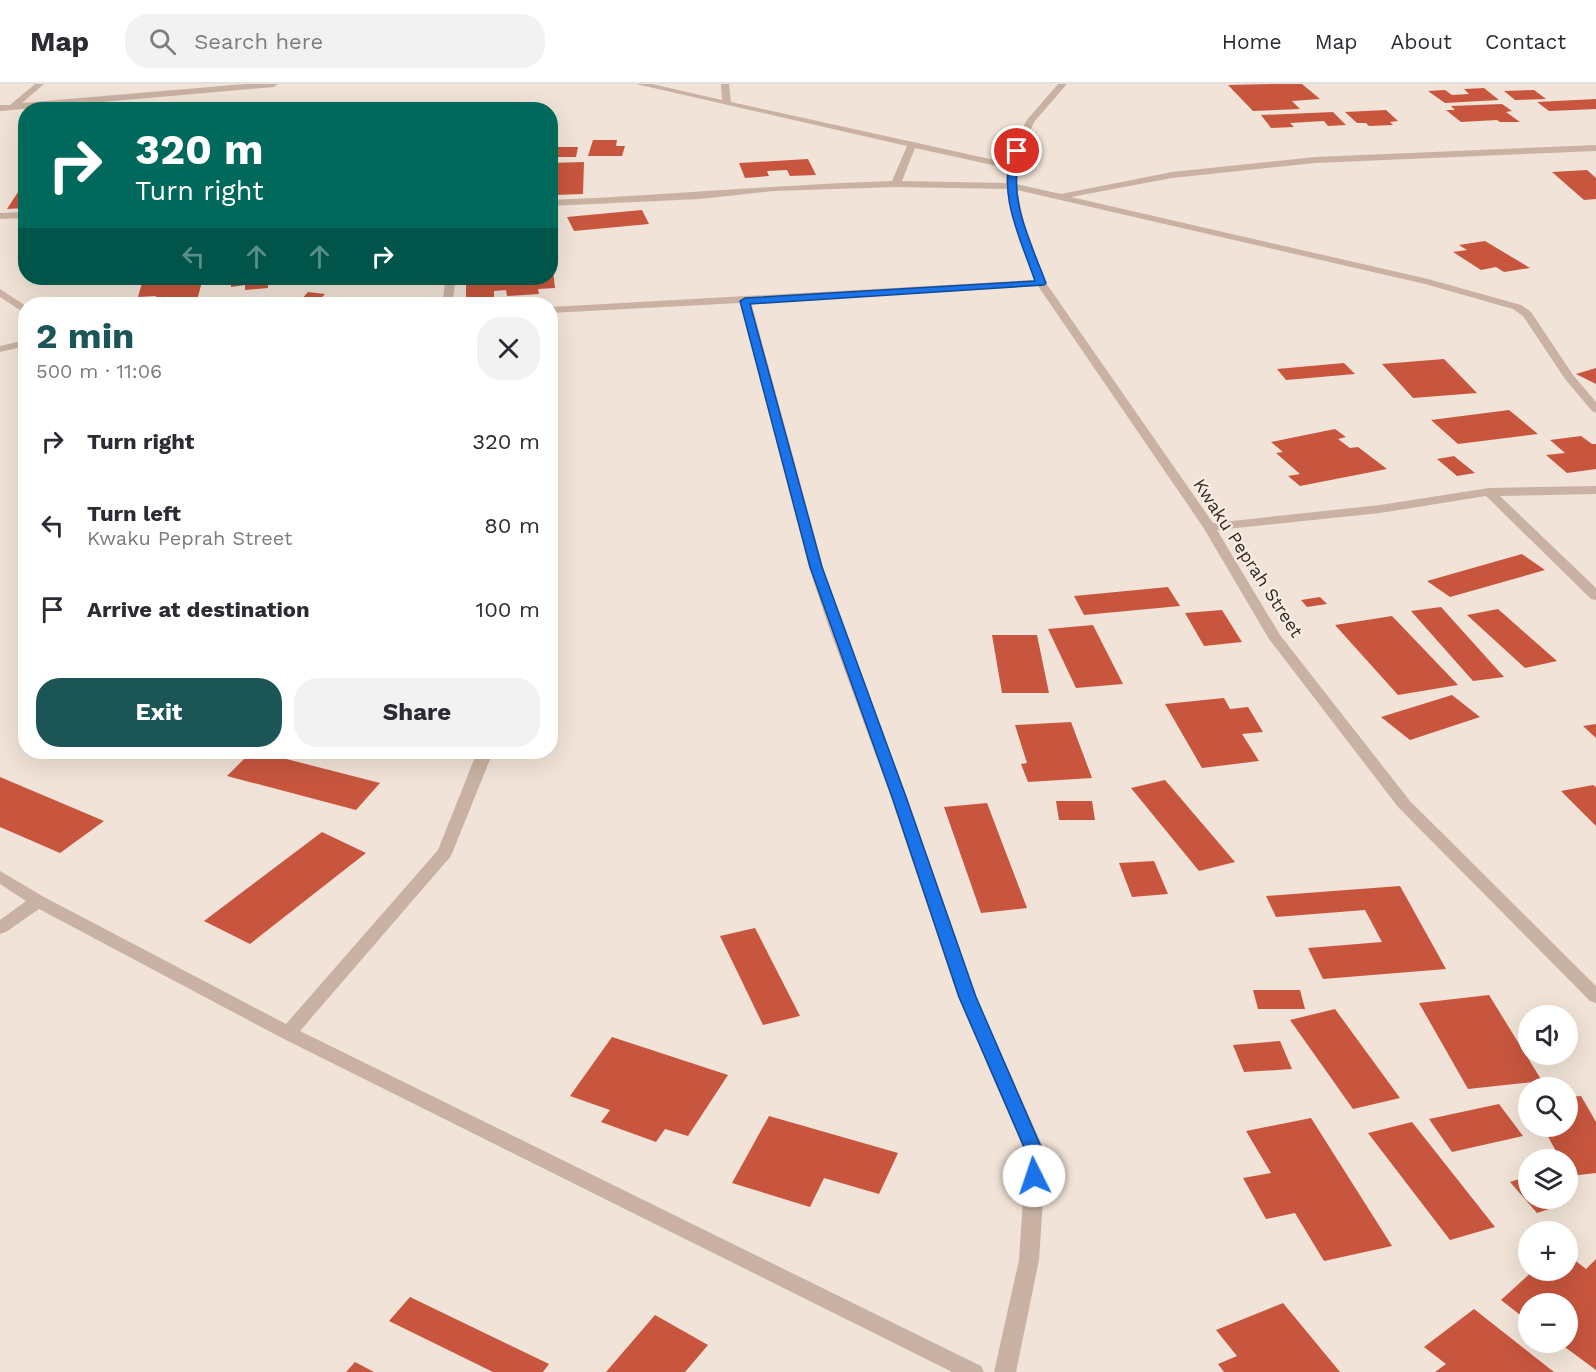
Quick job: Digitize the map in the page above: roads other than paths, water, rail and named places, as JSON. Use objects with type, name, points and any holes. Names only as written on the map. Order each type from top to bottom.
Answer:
[{"type":"street","points":[[0,118],[40,84]]},
{"type":"street","points":[[76,102],[274,84]]},
{"type":"street","points":[[640,84],[1011,166]]},
{"type":"street","points":[[725,84],[727,103]]},
{"type":"street","name":"Kwaku Peprah Street","points":[[1063,84],[1030,121],[1011,166],[1011,186],[1019,222],[1041,283],[1209,527],[1274,636],[1404,804],[1594,993]]},
{"type":"street","points":[[0,108],[18,107]]},
{"type":"street","points":[[896,184],[912,144]]},
{"type":"street","points":[[1059,196],[1172,175],[1315,160],[1596,148]]},
{"type":"street","points":[[558,203],[700,196],[774,188],[896,184],[1011,186],[1417,280],[1517,307],[1527,314],[1563,369],[1596,409]]},
{"type":"street","points":[[0,216],[18,215]]},
{"type":"street","points":[[558,310],[1041,283]]},
{"type":"street","points":[[0,292],[18,305]]},
{"type":"street","points":[[745,301],[816,567],[834,622],[899,797],[968,997],[1036,1154],[1029,1260],[1005,1372]]},
{"type":"street","points":[[0,349],[18,345]]},
{"type":"street","points":[[1209,527],[1380,509],[1489,492],[1596,490]]},
{"type":"street","points":[[1489,492],[1596,596]]},
{"type":"street","points":[[288,1034],[445,852],[482,759]]},
{"type":"street","points":[[0,876],[38,901],[288,1034],[973,1372]]},
{"type":"street","points":[[0,928],[38,901]]}]
